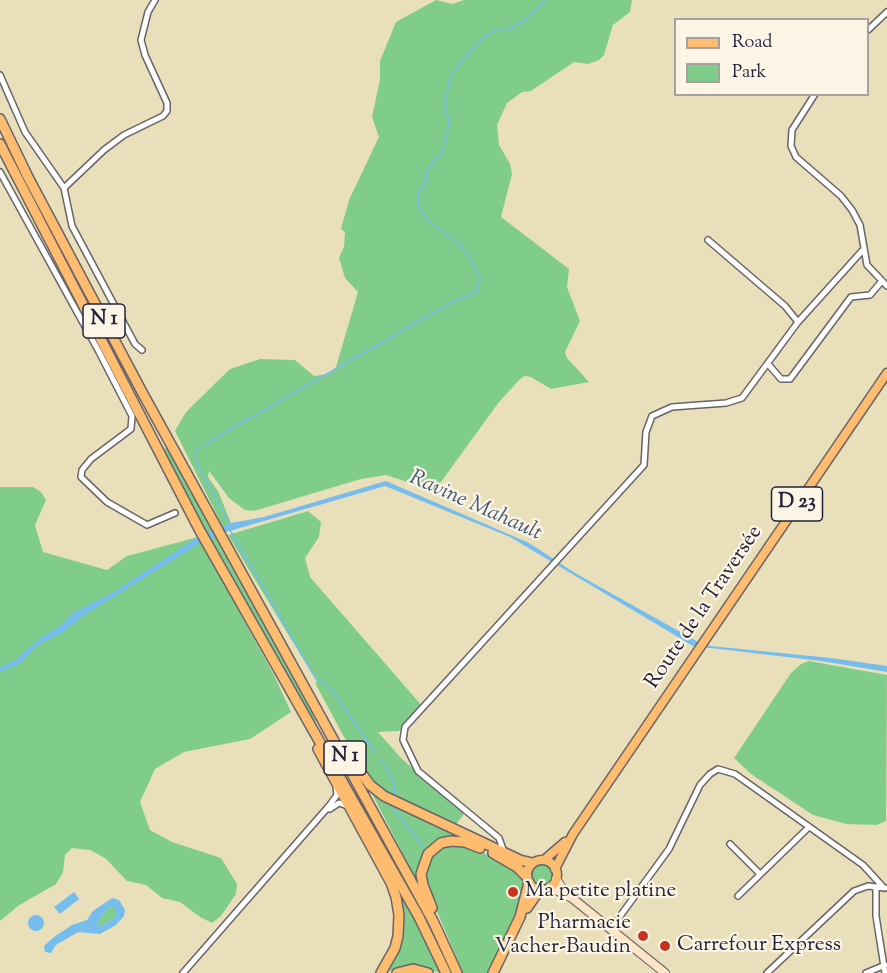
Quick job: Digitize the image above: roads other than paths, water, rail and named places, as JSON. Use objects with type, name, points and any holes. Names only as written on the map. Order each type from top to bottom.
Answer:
[{"type":"highway","name":"N 1","points":[[0,119],[136,382],[325,721],[446,947],[457,973]]},
{"type":"highway","name":"N 1","points":[[0,144],[200,529],[419,917],[446,973]]},
{"type":"highway","points":[[270,653],[331,774],[391,883],[399,915],[395,948],[381,973]]},
{"type":"highway","points":[[325,721],[379,794],[504,853],[532,863]]},
{"type":"highway","points":[[446,947],[422,880],[423,863],[434,848],[451,841],[465,842],[517,867],[528,879],[520,917],[493,973]]},
{"type":"highway","points":[[520,917],[545,888]]},
{"type":"highway","points":[[397,973],[413,969],[428,973]]},
{"type":"main road","name":"Route de la Traversée","points":[[555,869],[573,834],[887,373]]},
{"type":"main road","name":"Route de la Traversée","points":[[544,860],[573,834]]},
{"type":"main road","points":[[572,898],[528,879],[532,863],[544,860],[555,869],[556,879],[572,898],[665,973]]},
{"type":"main road","points":[[545,888],[556,879]]},
{"type":"street","points":[[64,188],[110,146],[163,116],[167,111],[167,104],[145,56],[141,40],[148,12],[155,0]]},
{"type":"street","points":[[869,28],[887,12]]},
{"type":"street","points":[[0,75],[24,132],[64,188],[72,226],[135,344],[142,350]]},
{"type":"street","points":[[768,364],[781,380],[790,379],[851,297],[870,295],[884,284],[867,265],[862,251],[860,225],[852,210],[841,196],[796,157],[791,146],[795,125],[814,96]]},
{"type":"street","points":[[0,172],[132,416],[131,429],[91,459],[82,470],[81,477],[107,501],[147,525],[175,513]]},
{"type":"street","points":[[708,240],[786,306],[798,322]]},
{"type":"street","points":[[504,853],[504,844],[499,838],[418,771],[402,734],[644,465],[647,426],[656,412],[672,406],[735,402],[750,390],[798,322],[862,251]]},
{"type":"street","points":[[610,930],[669,849],[696,792],[713,771],[721,769],[735,774],[864,865],[886,888]]},
{"type":"street","points":[[183,973],[337,795],[331,774]]},
{"type":"street","points":[[319,818],[339,803],[350,808]]},
{"type":"street","points":[[738,896],[809,827]]},
{"type":"street","points":[[730,844],[760,873]]},
{"type":"street","points":[[767,973],[843,898],[861,887],[886,888]]},
{"type":"street","points":[[876,887],[876,916],[886,965],[885,973]]},
{"type":"street","points":[[866,973],[886,965]]},
{"type":"water","points":[[386,481],[529,543],[575,573],[700,643],[887,666],[887,672],[821,661],[693,646],[510,537],[385,486],[226,532],[197,545],[83,616],[62,633],[39,644],[19,664],[0,672],[0,667],[14,661],[39,639],[64,623],[73,613],[114,592],[198,537],[231,523],[264,517]]},
{"type":"water","points":[[74,892],[79,899],[60,914],[54,907]]},
{"type":"water","points":[[112,898],[119,900],[125,910],[124,916],[116,925],[100,934],[78,932],[56,945],[51,953],[45,952],[44,946],[54,937],[72,925],[87,920],[93,911]],"holes":[[[109,907],[116,909],[116,917],[99,927],[97,923]]]},
{"type":"water","points":[[36,915],[42,917],[44,923],[42,929],[36,931],[30,929],[28,923],[30,917]]},
{"type":"waterway","points":[[203,445],[447,305],[476,292],[480,279],[469,256],[458,243],[427,220],[418,203],[418,193],[426,181],[427,170],[442,152],[449,123],[445,104],[450,76],[482,38],[495,30],[509,29],[524,21],[545,0]]},
{"type":"waterway","points":[[198,448],[195,452],[196,462],[230,524]]},
{"type":"waterway","points":[[230,530],[315,677],[332,690],[375,752]]},
{"type":"waterway","points":[[381,759],[394,783],[395,795]]},
{"type":"waterway","points":[[392,807],[423,846]]},
{"type":"place","name":"Ma petite platine","points":[[513,892]]},
{"type":"place","name":"Pharmacie Vacher-Baudin","points":[[643,936]]},
{"type":"place","name":"Carrefour Express","points":[[665,946]]},
{"type":"water label","name":"Ravine Mahault","points":[[475,507]]}]
